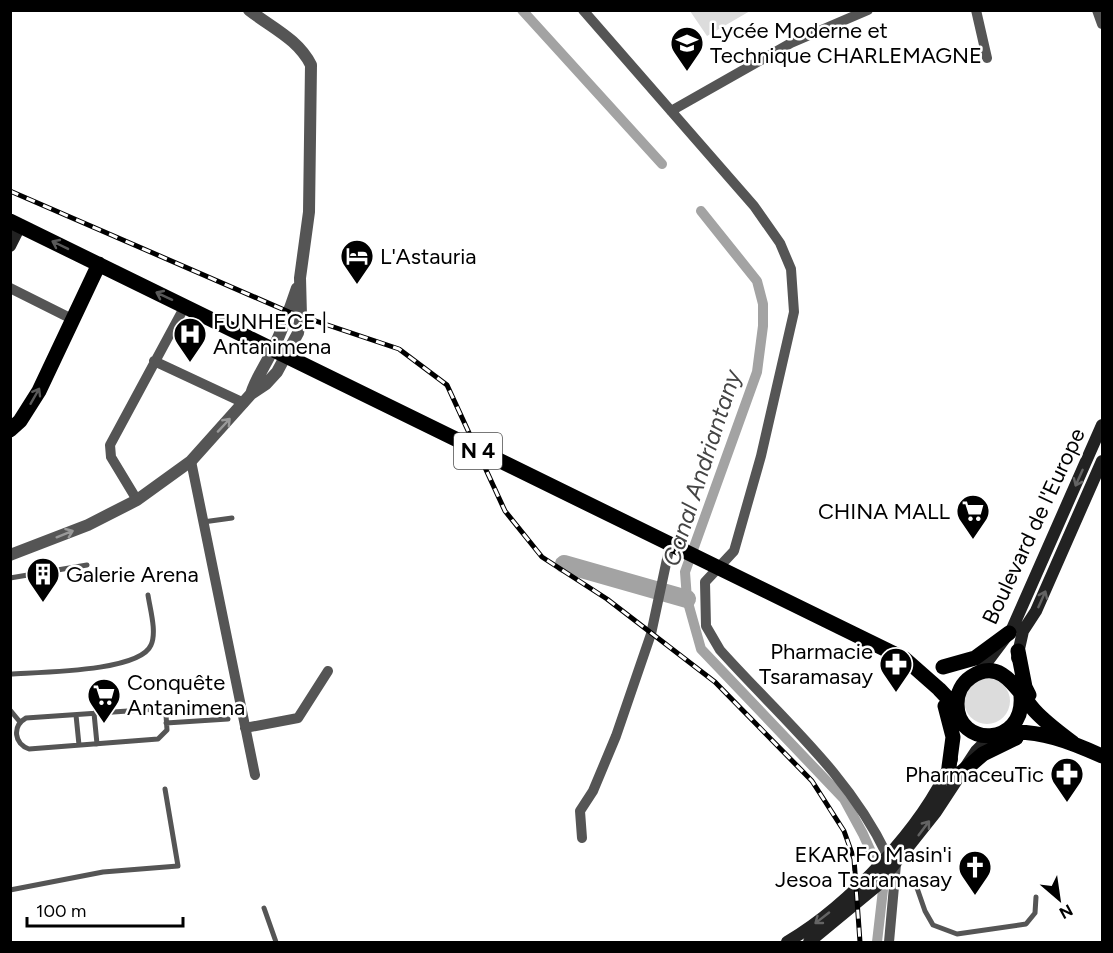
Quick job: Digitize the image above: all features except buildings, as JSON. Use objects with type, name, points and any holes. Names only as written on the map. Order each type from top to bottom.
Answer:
[{"type":"main road","name":"N 4","points":[[15,224],[905,659],[977,673]]},
{"type":"main road","points":[[10,246],[15,224]]},
{"type":"main road","points":[[10,430],[20,421],[39,391],[99,264]]},
{"type":"main road","name":"Boulevard de l'Europe","points":[[977,673],[1009,633],[1102,425]]},
{"type":"main road","name":"Boulevard de l'Europe","points":[[1021,694],[1016,676],[1018,651],[1023,631],[1036,611],[1102,461]]},
{"type":"main road","points":[[943,667],[975,658],[1009,633]]},
{"type":"main road","points":[[1018,651],[1024,687],[1041,727]]},
{"type":"main road","name":"N 4","points":[[905,659],[930,680],[957,710]]},
{"type":"main road","points":[[809,942],[856,905],[940,807],[955,770],[958,736],[957,700],[963,684],[977,673],[999,672],[1008,677],[1041,727],[1102,756]]},
{"type":"main road","points":[[930,680],[946,707],[952,727],[955,770]]},
{"type":"main road","points":[[955,770],[986,741],[1002,734],[1017,721],[1021,712],[1021,694]]},
{"type":"main road","points":[[957,710],[966,727],[982,735],[1041,727]]},
{"type":"main road","points":[[955,770],[995,746],[1041,727]]},
{"type":"main road","points":[[787,942],[823,918],[855,890],[890,866]]},
{"type":"street","points":[[10,555],[88,525],[137,500],[191,461],[248,399],[266,384],[280,352],[298,333],[302,316],[300,278],[309,212],[311,66],[305,53],[292,39],[249,10]]},
{"type":"street","points":[[584,10],[754,206],[788,257],[795,297],[783,367],[734,551],[712,566],[705,582],[706,626],[720,650],[850,790],[871,820],[890,866],[889,942]]},
{"type":"street","points":[[671,111],[791,43],[868,10]]},
{"type":"street","points":[[976,10],[987,58]]},
{"type":"street","points":[[1097,10],[1102,24]]},
{"type":"street","points":[[10,288],[72,319]]},
{"type":"street","points":[[137,500],[109,451],[154,361],[185,306]]},
{"type":"street","points":[[154,361],[248,399]]},
{"type":"street","points":[[191,461],[255,775]]},
{"type":"street","points":[[582,838],[580,811],[593,790],[616,736],[651,634],[663,580],[676,548]]},
{"type":"street","points":[[245,728],[298,718],[328,671]]},
{"type":"lane","points":[[203,522],[232,518]]},
{"type":"lane","points":[[10,578],[87,565]]},
{"type":"lane","points":[[10,674],[117,665],[142,656],[150,648],[153,640],[148,595]]},
{"type":"lane","points":[[157,709],[166,715],[165,736],[158,740],[29,749],[22,747],[17,741],[17,727],[20,722],[26,718],[157,709]]},
{"type":"lane","points":[[10,710],[20,722]]},
{"type":"lane","points":[[94,713],[97,744]]},
{"type":"lane","points":[[76,715],[79,745]]},
{"type":"lane","points":[[166,723],[228,719]]},
{"type":"lane","points":[[10,890],[103,872],[178,866],[165,789]]},
{"type":"lane","points":[[890,866],[917,888],[933,925],[957,934],[1026,924],[1035,913],[1036,897]]},
{"type":"lane","points":[[264,908],[276,942]]},
{"type":"shaded area","points":[[690,11],[750,11],[707,36]]},
{"type":"shaded area","points":[[987,678],[1003,685],[1010,701],[1003,717],[987,724],[971,717],[964,701],[971,685]]},
{"type":"waterway","name":"Canal Andriantany","points":[[522,10],[662,164]]},
{"type":"waterway","name":"Canal Andriantany","points":[[701,211],[757,281],[763,304],[763,326],[757,372],[685,572],[687,599],[701,649],[844,799],[884,881],[877,942]]},
{"type":"waterway","points":[[564,564],[687,599]]},
{"type":"railway","points":[[10,191],[289,312],[399,349],[447,385],[505,511],[542,557],[607,599],[715,682],[812,781],[844,831],[854,859],[860,942]]},
{"type":"place","name":"Lycée Moderne et Technique CHARLEMAGNE","points":[[687,72]]},
{"type":"place","name":"L'Astauria","points":[[357,285]]},
{"type":"place","name":"FUNHECE | Antanimena","points":[[190,363]]},
{"type":"place","name":"CHINA MALL","points":[[973,540]]},
{"type":"place","name":"Galerie Arena","points":[[43,603]]},
{"type":"place","name":"Pharmacie Tsaramasay","points":[[896,693]]},
{"type":"place","name":"Conquête Antanimena","points":[[104,724]]},
{"type":"place","name":"PharmaceuTic","points":[[1067,803]]},
{"type":"place","name":"EKAR Fo Masin'i Jesoa Tsaramasay","points":[[975,896]]}]
